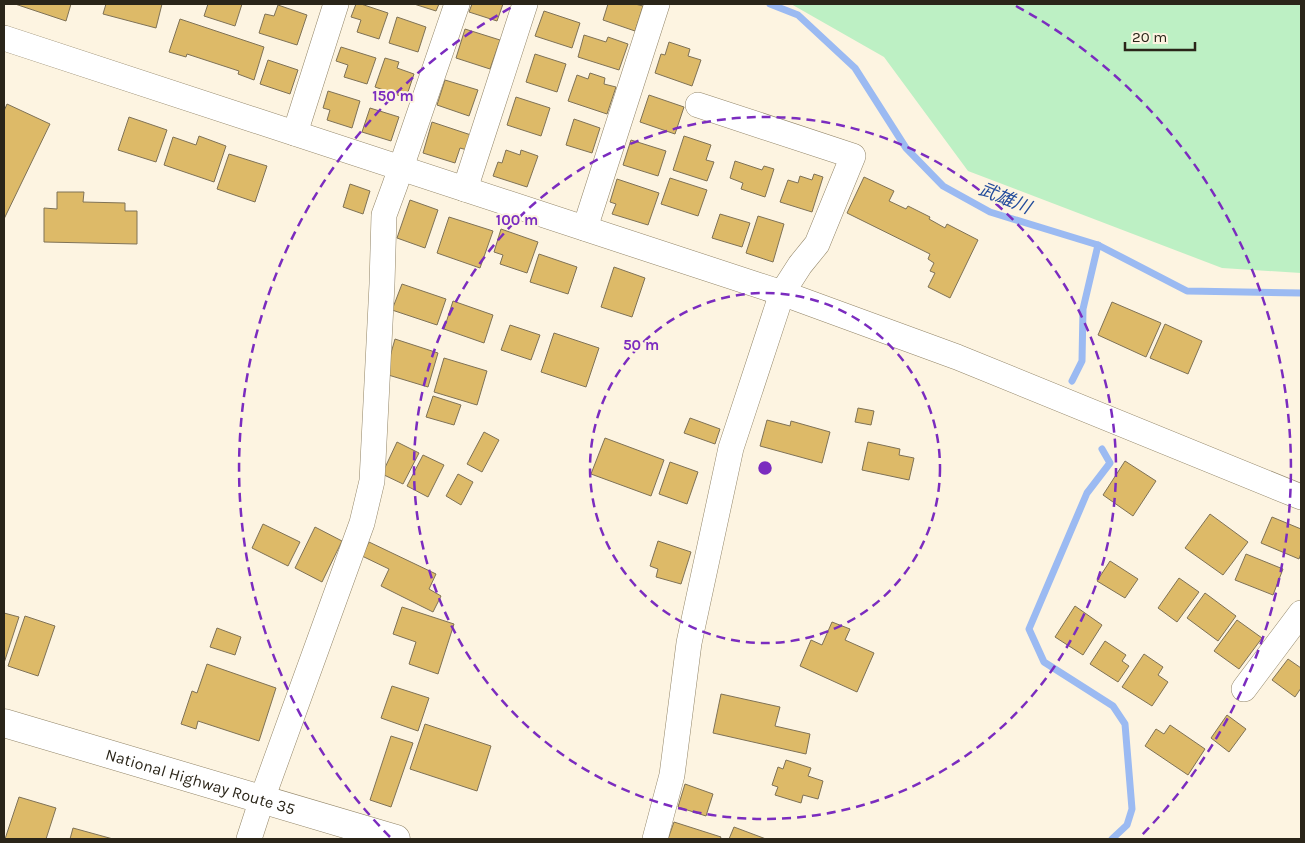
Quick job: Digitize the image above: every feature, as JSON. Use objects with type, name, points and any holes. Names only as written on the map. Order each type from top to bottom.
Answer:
[{"type":"highway","name":"National Highway Route 35","points":[[4,723],[396,839]]},
{"type":"street","points":[[295,133],[336,4]]},
{"type":"street","points":[[249,839],[362,523],[372,480],[384,215],[457,4]]},
{"type":"street","points":[[465,189],[525,4]]},
{"type":"street","points":[[585,228],[657,4]]},
{"type":"street","points":[[4,38],[782,293],[957,356],[1301,497]]},
{"type":"street","points":[[655,839],[672,776],[689,643],[731,448],[782,293],[800,265],[817,244],[853,156],[698,105]]},
{"type":"street","points":[[1244,689],[1301,613]]},
{"type":"green space","points":[[791,4],[1301,4],[1301,273],[1222,268],[968,171],[884,57]]},
{"type":"building","points":[[15,4],[71,4],[66,21]]},
{"type":"building","points":[[106,4],[162,4],[156,28],[103,14]]},
{"type":"building","points":[[208,4],[242,4],[235,26],[204,16]]},
{"type":"building","points":[[356,4],[388,13],[379,39],[357,32],[361,20],[351,17]]},
{"type":"building","points":[[414,4],[439,4],[436,11]]},
{"type":"building","points":[[472,4],[503,4],[497,21],[469,12]]},
{"type":"building","points":[[608,4],[635,4],[643,6],[635,31],[603,20]]},
{"type":"building","points":[[278,5],[307,15],[297,45],[259,33],[265,14],[274,16]]},
{"type":"building","points":[[544,11],[580,23],[572,48],[535,36]]},
{"type":"building","points":[[397,17],[426,27],[418,52],[389,43]]},
{"type":"building","points":[[180,19],[264,47],[254,80],[238,74],[239,71],[187,54],[186,57],[169,52]]},
{"type":"building","points":[[465,29],[500,40],[490,69],[456,58]]},
{"type":"building","points":[[584,35],[606,42],[608,37],[628,44],[619,70],[578,57]]},
{"type":"building","points":[[669,42],[690,49],[688,56],[701,60],[692,86],[655,73],[661,54],[665,55]]},
{"type":"building","points":[[341,47],[376,58],[367,84],[344,77],[348,65],[336,61]]},
{"type":"building","points":[[535,54],[566,64],[557,92],[526,82]]},
{"type":"building","points":[[385,58],[399,62],[397,68],[414,74],[406,98],[375,87]]},
{"type":"building","points":[[268,60],[298,70],[290,94],[260,84]]},
{"type":"building","points":[[590,73],[605,78],[604,84],[616,87],[607,114],[568,101],[577,75],[588,79]]},
{"type":"building","points":[[445,80],[478,90],[469,116],[437,105]]},
{"type":"building","points":[[328,91],[360,101],[352,128],[327,120],[330,110],[323,108]]},
{"type":"building","points":[[649,95],[684,107],[675,134],[640,122]]},
{"type":"building","points":[[516,97],[550,108],[541,136],[507,125]]},
{"type":"building","points":[[7,104],[50,124],[4,219],[4,111]]},
{"type":"building","points":[[370,108],[399,117],[391,141],[362,132]]},
{"type":"building","points":[[129,117],[167,130],[156,162],[118,150]]},
{"type":"building","points":[[574,119],[600,128],[592,153],[566,145]]},
{"type":"building","points":[[432,122],[471,135],[467,150],[460,148],[455,163],[423,153]]},
{"type":"building","points":[[199,136],[226,146],[214,182],[164,165],[173,137],[196,145]]},
{"type":"building","points":[[684,136],[711,145],[706,160],[714,162],[707,181],[673,170]]},
{"type":"building","points":[[631,140],[666,151],[658,176],[623,165]]},
{"type":"building","points":[[506,150],[520,155],[521,150],[538,156],[527,187],[493,176],[498,162],[502,163]]},
{"type":"building","points":[[229,154],[267,166],[255,202],[217,189]]},
{"type":"building","points":[[735,161],[762,170],[764,166],[774,169],[765,197],[741,189],[743,183],[730,178]]},
{"type":"building","points":[[814,174],[823,177],[812,212],[780,202],[788,180],[798,183],[800,176],[812,180]]},
{"type":"building","points":[[864,177],[894,191],[889,201],[906,209],[908,206],[930,217],[929,219],[945,228],[947,224],[978,240],[950,298],[928,287],[935,273],[930,271],[934,263],[928,259],[930,254],[847,213]]},
{"type":"building","points":[[670,178],[707,190],[698,216],[661,204]]},
{"type":"building","points":[[617,179],[659,193],[648,225],[612,214],[616,204],[610,202]]},
{"type":"building","points":[[350,184],[370,191],[363,214],[343,207]]},
{"type":"building","points":[[57,192],[84,192],[83,202],[125,203],[125,211],[137,211],[137,244],[44,242],[44,208],[57,209]]},
{"type":"building","points":[[410,200],[438,210],[425,248],[397,238]]},
{"type":"building","points":[[720,214],[750,223],[742,247],[712,238]]},
{"type":"building","points":[[758,216],[784,224],[773,262],[746,253]]},
{"type":"building","points":[[449,217],[493,231],[480,268],[437,253]]},
{"type":"building","points":[[501,229],[538,242],[527,273],[500,264],[503,255],[494,252]]},
{"type":"building","points":[[539,254],[577,267],[568,294],[530,282]]},
{"type":"building","points":[[614,267],[645,278],[632,317],[601,307]]},
{"type":"building","points":[[402,284],[446,299],[437,325],[392,310]]},
{"type":"building","points":[[453,301],[493,315],[484,343],[444,329]]},
{"type":"building","points":[[1112,302],[1161,323],[1146,357],[1098,335]]},
{"type":"building","points":[[1165,324],[1202,341],[1188,374],[1150,358]]},
{"type":"building","points":[[510,325],[540,335],[531,360],[501,350]]},
{"type":"building","points":[[554,333],[599,348],[586,387],[541,372]]},
{"type":"building","points":[[395,339],[438,353],[428,387],[385,374]]},
{"type":"building","points":[[444,358],[487,371],[477,405],[434,392]]},
{"type":"building","points":[[433,396],[461,405],[454,425],[426,417]]},
{"type":"building","points":[[858,408],[874,411],[871,425],[855,422]]},
{"type":"building","points":[[690,418],[720,429],[715,444],[684,433]]},
{"type":"building","points":[[767,420],[790,426],[791,421],[830,432],[822,463],[760,446]]},
{"type":"building","points":[[484,432],[499,440],[482,472],[467,464]]},
{"type":"building","points":[[605,438],[664,460],[651,496],[591,474]]},
{"type":"building","points":[[397,442],[419,453],[403,484],[382,474]]},
{"type":"building","points":[[868,442],[900,449],[899,455],[914,458],[909,480],[862,470]]},
{"type":"building","points":[[423,455],[444,465],[428,497],[407,486]]},
{"type":"building","points":[[1125,461],[1156,481],[1133,516],[1103,495]]},
{"type":"building","points":[[670,462],[698,472],[687,504],[659,494]]},
{"type":"building","points":[[458,474],[473,482],[461,505],[446,496]]},
{"type":"building","points":[[1210,514],[1248,542],[1223,575],[1185,548]]},
{"type":"building","points":[[1272,517],[1301,529],[1301,553],[1299,559],[1261,543]]},
{"type":"building","points":[[263,524],[300,542],[288,566],[252,548]]},
{"type":"building","points":[[315,527],[342,541],[322,582],[295,568]]},
{"type":"building","points":[[658,541],[691,552],[681,584],[656,577],[658,569],[650,566]]},
{"type":"building","points":[[369,542],[436,574],[429,589],[441,596],[433,612],[381,586],[389,569],[362,556]]},
{"type":"building","points":[[1246,554],[1283,569],[1273,595],[1235,580]]},
{"type":"building","points":[[1110,561],[1138,579],[1125,598],[1097,581]]},
{"type":"building","points":[[1179,578],[1199,592],[1177,622],[1158,608]]},
{"type":"building","points":[[1205,593],[1236,616],[1218,641],[1187,618]]},
{"type":"building","points":[[1075,606],[1102,625],[1083,655],[1055,637]]},
{"type":"building","points":[[402,607],[454,624],[438,674],[409,664],[416,642],[393,634]]},
{"type":"building","points":[[4,613],[19,617],[4,663]]},
{"type":"building","points":[[25,616],[55,626],[38,676],[8,666]]},
{"type":"building","points":[[1237,620],[1262,638],[1239,669],[1214,651]]},
{"type":"building","points":[[832,622],[850,629],[845,640],[874,653],[857,692],[800,666],[811,640],[822,645]]},
{"type":"building","points":[[217,628],[241,637],[235,655],[210,647]]},
{"type":"building","points":[[1105,641],[1126,655],[1122,661],[1129,666],[1118,682],[1090,664]]},
{"type":"building","points":[[1144,654],[1163,667],[1158,675],[1168,682],[1152,706],[1122,687]]},
{"type":"building","points":[[1288,659],[1301,668],[1301,688],[1295,697],[1272,680]]},
{"type":"building","points":[[207,664],[276,688],[259,741],[198,721],[196,729],[181,724],[192,691],[197,693]]},
{"type":"building","points":[[392,686],[429,698],[418,731],[381,718]]},
{"type":"building","points":[[721,694],[780,707],[775,726],[810,734],[806,754],[713,733]]},
{"type":"building","points":[[1227,715],[1246,729],[1229,752],[1211,738]]},
{"type":"building","points":[[425,724],[491,746],[477,791],[410,769]]},
{"type":"building","points":[[1170,725],[1205,749],[1188,775],[1145,746],[1156,729],[1164,734]]},
{"type":"building","points":[[391,736],[413,743],[391,807],[370,800]]},
{"type":"building","points":[[786,760],[811,768],[808,776],[823,781],[818,799],[803,795],[801,803],[775,795],[778,787],[772,785],[778,767],[783,769]]},
{"type":"building","points":[[685,784],[713,794],[706,816],[678,807]]},
{"type":"building","points":[[19,797],[56,808],[46,839],[5,839]]},
{"type":"building","points":[[674,822],[721,837],[720,839],[668,839]]},
{"type":"building","points":[[734,827],[766,839],[729,839]]},
{"type":"building","points":[[73,828],[113,839],[70,839]]},
{"type":"waterway","name":"武雄川","points":[[770,4],[798,15],[855,68],[906,148],[943,186],[990,212],[1098,245],[1187,291],[1301,293]]},
{"type":"waterway","points":[[1072,381],[1082,361],[1083,309],[1098,245]]},
{"type":"waterway","points":[[1102,449],[1110,463],[1087,493],[1029,629],[1044,662],[1113,706],[1125,724],[1132,809],[1127,825],[1112,839]]}]
